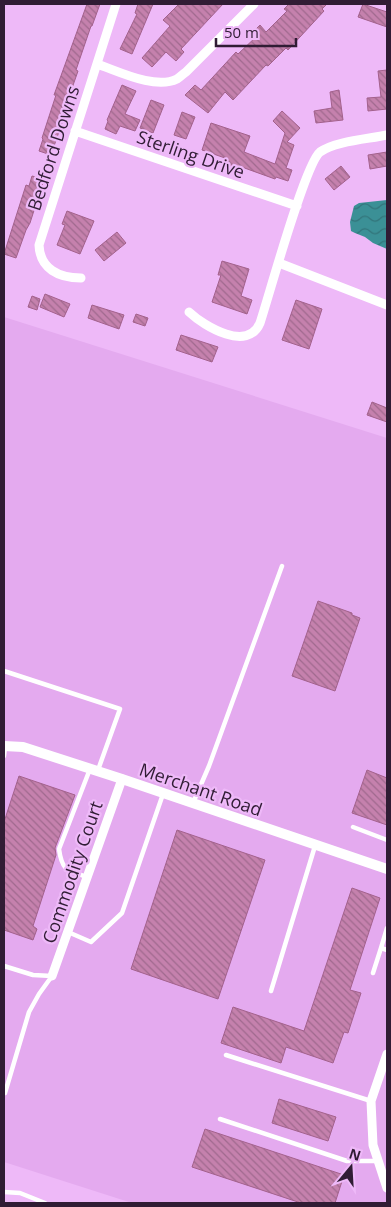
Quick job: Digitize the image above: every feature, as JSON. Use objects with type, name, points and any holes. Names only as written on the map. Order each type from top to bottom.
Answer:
[{"type":"street","name":"Bedford Downs","points":[[81,278],[64,277],[47,268],[42,260],[39,245],[116,4]]},
{"type":"street","points":[[97,64],[150,82],[167,82],[177,79],[254,4]]},
{"type":"street","name":"Sterling Drive","points":[[75,132],[297,206]]},
{"type":"street","points":[[189,312],[201,323],[240,337],[253,333],[258,329],[297,206],[315,158],[327,148],[387,135]]},
{"type":"street","points":[[279,263],[387,305]]},
{"type":"street","name":"Merchant Road","points":[[4,746],[23,747],[387,869]]},
{"type":"street","name":"Commodity Court","points":[[52,976],[122,779]]},
{"type":"street","points":[[387,1054],[371,1100],[373,1144],[387,1188]]},
{"type":"lane","points":[[193,803],[209,766],[282,566]]},
{"type":"lane","points":[[4,671],[120,709],[94,770],[81,792],[59,849],[61,862],[68,870],[87,877]]},
{"type":"lane","points":[[4,746],[4,756]]},
{"type":"lane","points":[[68,932],[90,942],[122,913],[163,793]]},
{"type":"lane","points":[[353,827],[387,840]]},
{"type":"lane","points":[[271,991],[315,844]]},
{"type":"lane","points":[[373,973],[387,928]]},
{"type":"lane","points":[[381,948],[387,950]]},
{"type":"lane","points":[[4,966],[32,976],[52,976]]},
{"type":"lane","points":[[5,1093],[29,1012],[52,976]]},
{"type":"lane","points":[[226,1056],[371,1100]]},
{"type":"lane","points":[[220,1119],[347,1161],[378,1161]]},
{"type":"lane","points":[[4,1192],[20,1193],[45,1203]]},
{"type":"shaded area","points":[[4,317],[387,438],[387,1203],[132,1203],[4,1162]]},
{"type":"water","points":[[387,200],[387,249],[351,231],[350,222],[354,206],[359,203]]},
{"type":"building","points":[[87,4],[100,4],[76,70],[78,71],[51,155],[39,151],[42,138],[56,95],[54,95]]},
{"type":"building","points":[[138,4],[153,4],[132,54],[120,49],[137,14],[135,13]]},
{"type":"building","points":[[179,4],[223,4],[181,49],[184,52],[176,61],[166,52],[152,67],[142,58],[170,26],[163,20]]},
{"type":"building","points":[[289,4],[327,4],[322,9],[324,11],[288,50],[286,48],[268,66],[266,65],[233,100],[225,92],[208,113],[185,95],[195,85],[201,90],[236,52],[238,54],[258,35],[254,31],[260,25],[266,32],[287,11],[284,9]]},
{"type":"building","points":[[363,4],[387,12],[387,27],[358,17]]},
{"type":"building","points":[[387,70],[387,109],[368,111],[367,98],[381,97],[378,71]]},
{"type":"building","points":[[122,85],[136,91],[125,114],[140,120],[135,131],[120,126],[116,134],[105,129]]},
{"type":"building","points":[[339,90],[343,120],[316,123],[314,111],[332,108],[330,92]]},
{"type":"building","points":[[151,100],[164,105],[153,133],[140,128]]},
{"type":"building","points":[[282,111],[300,128],[287,142],[294,145],[286,168],[292,170],[288,181],[276,177],[275,179],[239,166],[237,171],[222,166],[225,158],[202,150],[211,123],[250,136],[244,152],[275,164],[285,133],[273,121]]},
{"type":"building","points":[[182,112],[195,117],[186,139],[174,135]]},
{"type":"building","points":[[387,152],[387,166],[370,169],[368,155]]},
{"type":"building","points":[[341,166],[350,177],[334,190],[325,179]]},
{"type":"building","points":[[32,176],[44,179],[30,223],[16,258],[4,254],[26,185],[29,186]]},
{"type":"building","points":[[67,211],[94,221],[80,254],[57,245],[65,225],[62,224]]},
{"type":"building","points":[[117,232],[126,243],[104,261],[95,250]]},
{"type":"building","points":[[222,261],[249,269],[241,296],[252,300],[247,314],[212,302],[221,275],[218,275]]},
{"type":"building","points":[[45,294],[70,304],[64,317],[40,307]]},
{"type":"building","points":[[32,296],[40,299],[37,310],[28,307]]},
{"type":"building","points":[[296,300],[322,309],[309,349],[282,340]]},
{"type":"building","points":[[92,305],[124,315],[119,329],[88,318]]},
{"type":"building","points":[[136,314],[148,318],[145,326],[133,322]]},
{"type":"building","points":[[181,335],[218,347],[212,362],[176,350]]},
{"type":"building","points":[[372,402],[387,408],[387,422],[367,415]]},
{"type":"building","points":[[318,601],[352,613],[352,615],[360,618],[335,691],[292,676]]},
{"type":"building","points":[[367,770],[387,778],[387,825],[352,813]]},
{"type":"building","points":[[19,776],[75,795],[55,848],[56,855],[33,926],[37,929],[33,940],[4,930],[4,822]]},
{"type":"building","points":[[177,830],[265,860],[218,999],[131,969]]},
{"type":"building","points":[[352,888],[380,898],[350,990],[361,993],[348,1033],[344,1032],[333,1063],[286,1047],[281,1063],[221,1043],[233,1007],[304,1031]]},
{"type":"building","points":[[279,1099],[336,1117],[328,1141],[272,1123]]},
{"type":"building","points":[[205,1129],[344,1175],[335,1203],[301,1203],[192,1167]]}]
